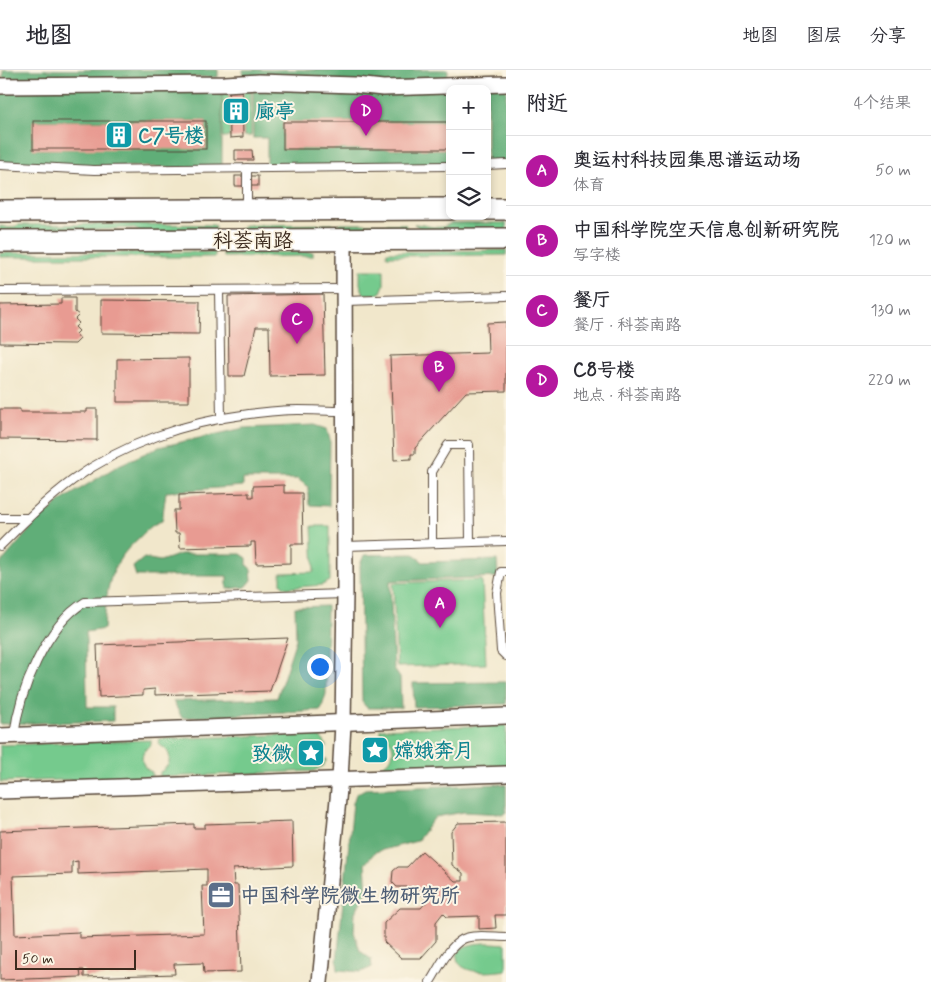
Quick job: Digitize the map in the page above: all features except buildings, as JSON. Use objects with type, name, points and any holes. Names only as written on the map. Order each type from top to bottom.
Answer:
[{"type":"street","points":[[0,86],[259,82],[355,85],[383,88],[506,84]]},
{"type":"street","name":"科荟南路","points":[[0,211],[446,209]]},
{"type":"street","points":[[491,209],[506,209]]},
{"type":"street","points":[[320,982],[340,780],[343,724],[346,594],[344,239]]},
{"type":"street","name":"科荟南路","points":[[0,241],[506,239]]},
{"type":"street","points":[[7,736],[506,716]]},
{"type":"street","points":[[0,791],[506,774]]},
{"type":"lane","points":[[491,165],[506,164]]},
{"type":"lane","points":[[0,165],[94,170],[446,166]]},
{"type":"lane","points":[[247,168],[247,210]]},
{"type":"lane","points":[[219,290],[221,418]]},
{"type":"lane","points":[[0,291],[219,290],[345,295],[506,296]]},
{"type":"lane","points":[[0,546],[28,518],[75,479],[108,459],[149,439],[221,418],[297,410],[344,411]]},
{"type":"lane","points":[[432,543],[432,472],[448,445],[468,445],[470,542]]},
{"type":"lane","points":[[0,518],[28,518]]},
{"type":"lane","points":[[345,546],[506,541]]},
{"type":"lane","points":[[506,572],[502,572],[497,592],[501,651],[506,656]]},
{"type":"lane","points":[[7,736],[37,662],[55,632],[74,609],[85,602],[346,594]]},
{"type":"lane","points":[[430,982],[444,959],[456,944],[465,938],[506,937]]},
{"type":"green space","points":[[3,70],[218,70],[218,77],[3,79]]},
{"type":"green space","points":[[243,70],[448,70],[446,122],[283,122],[283,149],[446,149],[446,165],[267,166],[267,138],[253,138],[253,83],[242,84]]},
{"type":"green space","points":[[506,84],[506,164],[491,165],[491,85],[447,85]]},
{"type":"green space","points":[[222,85],[229,85],[230,137],[223,137]]},
{"type":"green space","points":[[222,85],[222,168],[0,165],[0,86]],"holes":[[[33,121],[206,121],[206,148],[33,149]]]},
{"type":"green space","points":[[243,85],[251,85],[251,136],[244,136]]},
{"type":"green space","points":[[451,223],[506,223],[506,234],[426,233],[414,224],[442,227]]},
{"type":"green space","points":[[405,224],[409,234],[238,230],[246,225]]},
{"type":"green space","points":[[19,225],[215,225],[215,235],[142,232],[132,228],[0,235],[0,226],[10,228]]},
{"type":"green space","points":[[506,250],[506,255],[387,256],[387,252]]},
{"type":"green space","points":[[215,252],[215,257],[0,257],[0,253]]},
{"type":"green space","points":[[313,252],[313,256],[223,257],[223,253]]},
{"type":"green space","points":[[360,270],[384,270],[384,285],[381,292],[377,294],[364,294],[360,284]]},
{"type":"green space","points":[[315,425],[327,429],[330,440],[329,506],[309,505],[308,487],[298,479],[243,479],[243,486],[166,492],[162,521],[147,530],[129,548],[115,568],[106,601],[104,629],[86,632],[87,707],[113,707],[113,721],[0,724],[0,564],[38,520],[64,499],[119,465],[159,447],[244,428]]},
{"type":"green space","points":[[312,526],[330,526],[330,581],[322,585],[286,588],[281,584],[281,573],[314,572]]},
{"type":"green space","points":[[181,554],[241,554],[247,558],[247,565],[251,569],[252,580],[246,587],[227,589],[227,576],[136,576],[133,567],[144,558],[160,561]]},
{"type":"green space","points":[[414,554],[423,562],[497,560],[498,577],[390,581],[394,669],[400,678],[401,708],[367,708],[362,702],[360,565],[364,555]]},
{"type":"green space","points":[[482,580],[486,664],[397,667],[393,583]]},
{"type":"green space","points":[[327,606],[326,694],[321,710],[182,718],[173,701],[277,698],[296,639],[295,607]]},
{"type":"green space","points":[[506,682],[506,704],[414,707],[413,683]]},
{"type":"green space","points":[[506,725],[506,765],[382,769],[382,766],[390,758],[393,749],[390,740],[380,734],[380,729]]},
{"type":"green space","points":[[308,734],[320,738],[327,747],[318,748],[315,744],[309,743],[302,748],[300,752],[301,757],[307,762],[327,759],[323,766],[314,771],[160,777],[160,772],[167,766],[170,758],[167,751],[159,745],[159,739]]},
{"type":"green space","points":[[151,740],[151,745],[144,751],[142,759],[145,767],[152,772],[152,777],[0,782],[0,745]]},
{"type":"green space","points":[[506,785],[506,812],[504,814],[464,812],[435,817],[417,841],[375,852],[365,864],[367,892],[355,912],[354,932],[360,951],[371,959],[372,967],[361,972],[338,970],[337,961],[353,803],[356,794],[365,789]]},
{"type":"green space","points":[[506,944],[506,970],[478,972],[463,967],[459,963],[457,957],[461,949],[471,945]]},
{"type":"place","name":"廊亭","points":[[236,111]]},
{"type":"place","name":"C7号楼","points":[[119,135]]},
{"type":"place","name":"C8号楼","points":[[366,136]]},
{"type":"place","name":"餐厅","points":[[297,344]]},
{"type":"place","name":"中国科学院空天信息创新研究院","points":[[439,392]]},
{"type":"place","name":"奥运村科技园集思谱运动场","points":[[440,628]]},
{"type":"place","name":"嫦娥奔月","points":[[375,750]]},
{"type":"place","name":"致微","points":[[311,753]]},
{"type":"place","name":"中国科学院微生物研究所","points":[[221,895]]}]
